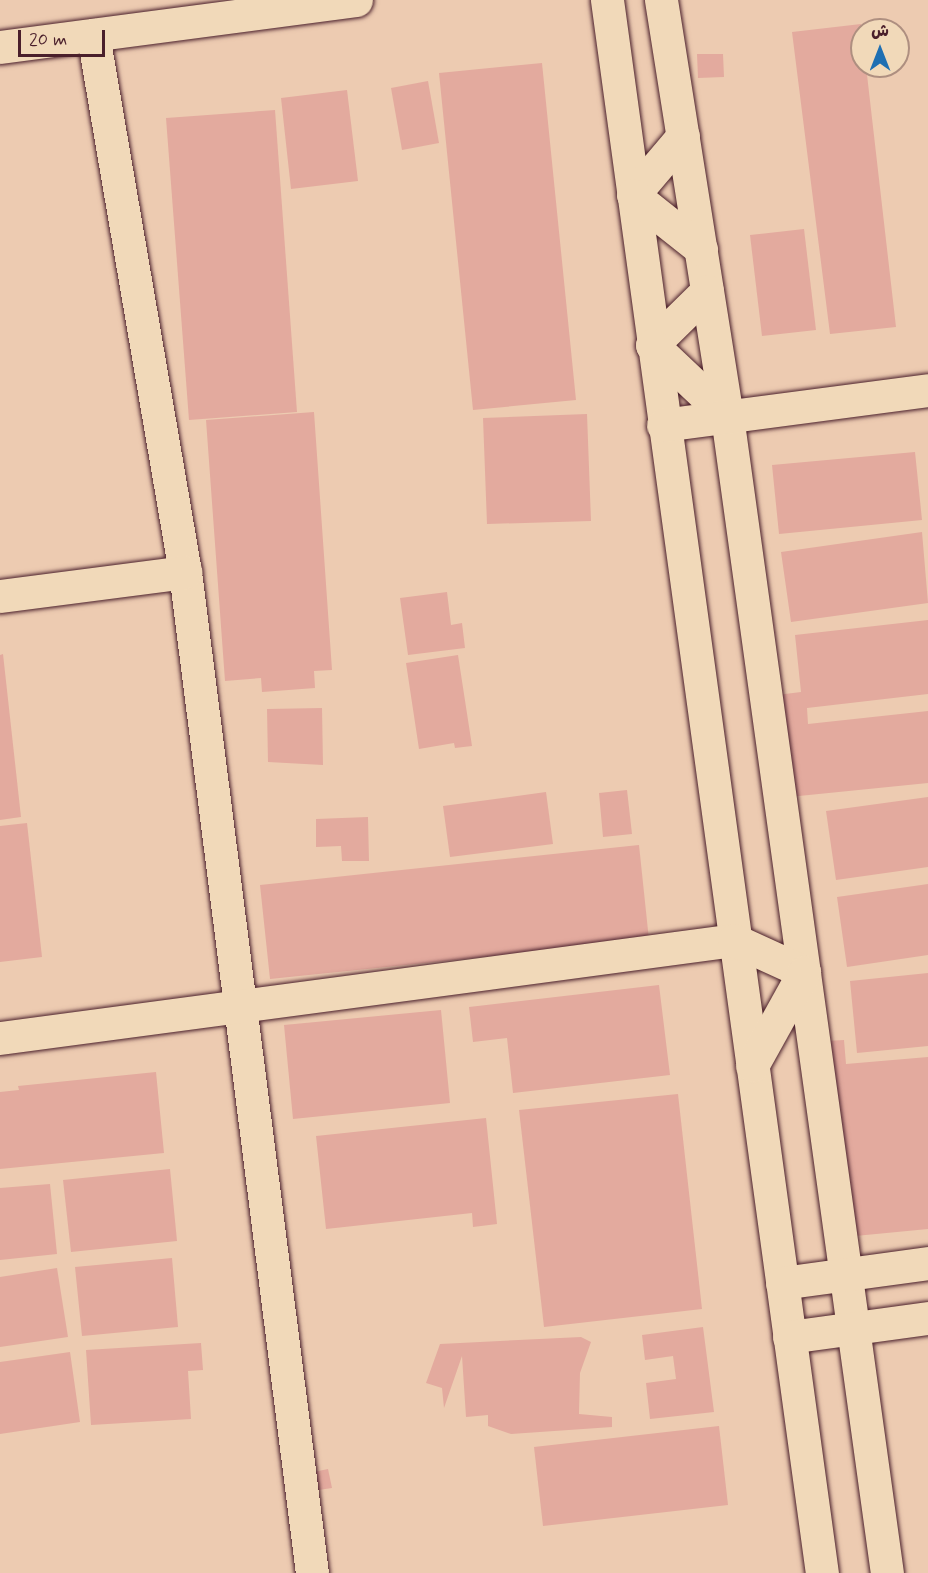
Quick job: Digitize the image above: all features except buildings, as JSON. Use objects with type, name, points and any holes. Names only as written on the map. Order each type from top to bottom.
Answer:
[{"type":"street","points":[[0,47],[356,0]]},
{"type":"street","points":[[606,0],[822,1573]]},
{"type":"street","points":[[661,0],[727,416],[887,1573]]},
{"type":"street","points":[[93,35],[185,572],[312,1573]]},
{"type":"street","points":[[633,195],[683,136]]},
{"type":"street","points":[[633,195],[701,249]]},
{"type":"street","points":[[652,345],[707,291]]},
{"type":"street","points":[[652,345],[727,416]]},
{"type":"street","points":[[663,425],[928,390]]},
{"type":"street","points":[[0,596],[185,572]]},
{"type":"street","points":[[0,1038],[734,940],[804,972]]},
{"type":"street","points":[[752,1066],[804,972]]},
{"type":"street","points":[[782,1283],[928,1263]]},
{"type":"street","points":[[789,1337],[928,1318]]}]
